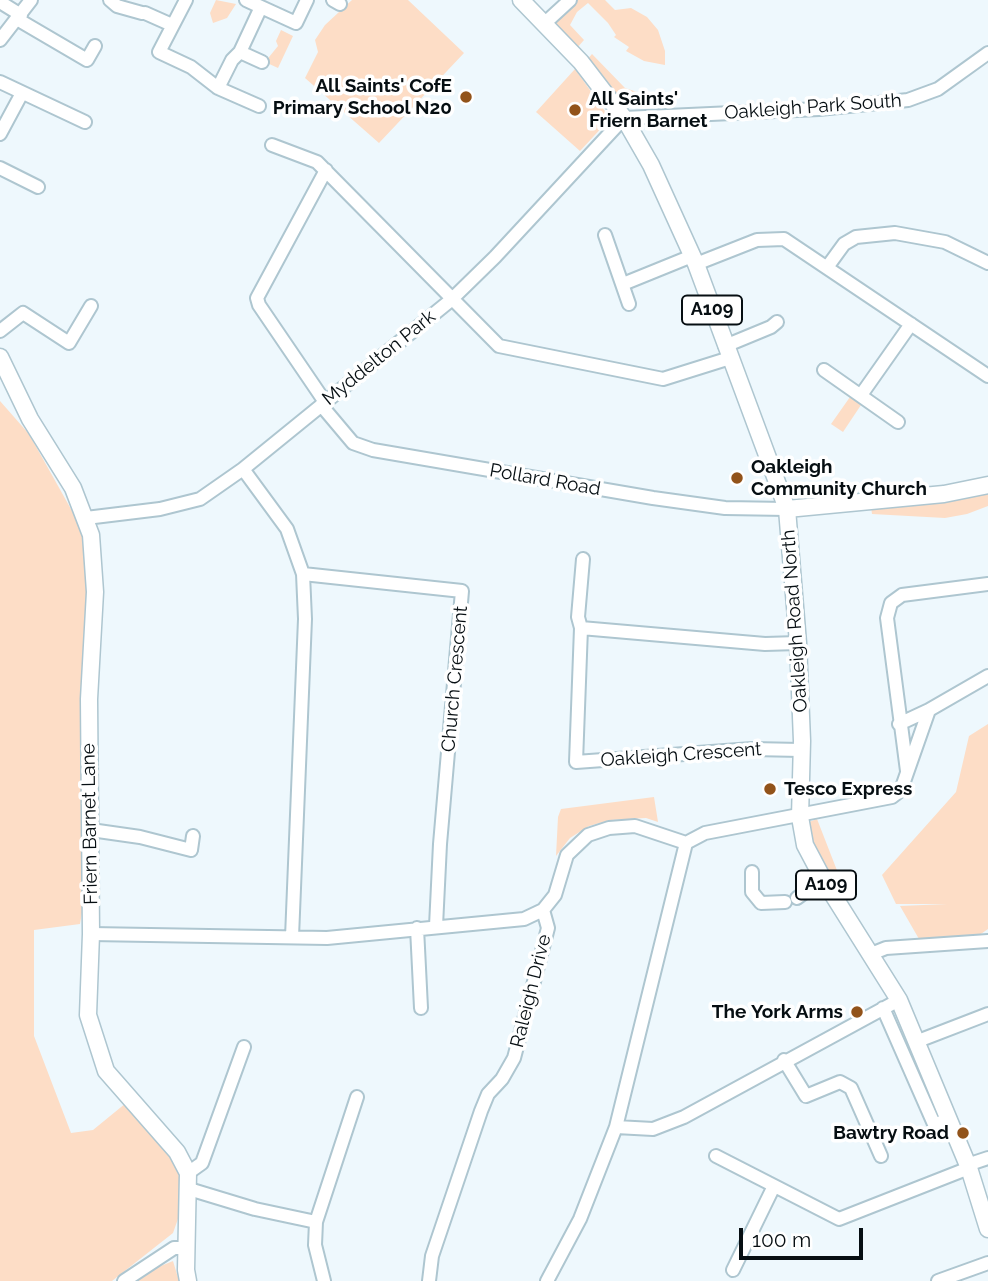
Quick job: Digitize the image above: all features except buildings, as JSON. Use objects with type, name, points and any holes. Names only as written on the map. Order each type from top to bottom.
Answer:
[{"type":"main road","name":"Oakleigh Road North","points":[[521,0],[581,61],[624,118],[651,165],[694,260],[787,509],[798,643],[800,817],[805,845],[822,879],[899,1000],[918,1041],[919,1065],[949,1120],[988,1229]]},
{"type":"main road","name":"Friern Barnet Lane","points":[[0,357],[30,419],[73,488],[86,518],[93,547],[95,592],[89,699],[91,934],[88,1015],[106,1071],[177,1152],[189,1181]]},
{"type":"main road","points":[[787,509],[944,494],[988,485]]},
{"type":"main road","points":[[188,1281],[189,1181]]},
{"type":"street","points":[[0,40],[31,0]]},
{"type":"street","points":[[110,0],[117,6],[172,24]]},
{"type":"street","points":[[186,0],[159,52],[191,67],[218,88],[259,106]]},
{"type":"street","points":[[246,0],[296,23],[307,0]]},
{"type":"street","points":[[545,23],[570,0]]},
{"type":"street","points":[[0,2],[84,66],[95,46]]},
{"type":"street","points":[[218,88],[232,60],[240,52],[261,7]]},
{"type":"street","points":[[240,52],[262,62]]},
{"type":"street","name":"Oakleigh Park South","points":[[624,118],[819,109],[908,100],[938,89],[988,53]]},
{"type":"street","points":[[0,82],[85,122]]},
{"type":"street","points":[[0,134],[22,93]]},
{"type":"street","name":"Myddelton Park","points":[[86,518],[160,509],[200,499],[243,469],[451,300],[495,257],[624,118]]},
{"type":"street","points":[[272,145],[317,162],[499,346],[663,379],[728,352],[776,322]]},
{"type":"street","points":[[0,167],[38,187]]},
{"type":"street","name":"Pollard Road","points":[[326,170],[257,299],[323,404],[353,443],[373,450],[665,500],[725,508],[787,509]]},
{"type":"street","points":[[828,266],[844,244],[856,237],[895,233],[945,242],[988,263]]},
{"type":"street","points":[[605,235],[629,304]]},
{"type":"street","points":[[623,284],[757,240],[776,238],[828,266],[988,376]]},
{"type":"street","points":[[0,331],[23,313],[69,343],[91,306]]},
{"type":"street","points":[[861,396],[911,324]]},
{"type":"street","points":[[824,370],[898,422]]},
{"type":"street","points":[[243,469],[287,529],[303,574],[305,618],[292,937]]},
{"type":"street","points":[[583,559],[578,617],[581,628],[765,644],[798,643]]},
{"type":"street","name":"Church Crescent","points":[[303,574],[462,591],[440,844],[436,926]]},
{"type":"street","points":[[907,771],[887,618],[891,603],[902,595],[988,584]]},
{"type":"street","name":"Oakleigh Crescent","points":[[581,628],[576,762],[752,749],[801,750]]},
{"type":"street","points":[[899,724],[988,676]]},
{"type":"street","points":[[547,1281],[580,1219],[616,1127],[686,843],[705,833],[800,817],[892,797],[901,790],[929,710]]},
{"type":"street","name":"Raleigh Drive","points":[[429,1281],[432,1256],[481,1111],[488,1094],[502,1079],[514,1058],[548,928],[543,909],[555,895],[567,855],[587,835],[609,828],[635,826],[686,843]]},
{"type":"street","points":[[91,830],[140,837],[191,850],[192,836]]},
{"type":"street","points":[[752,872],[752,892],[761,903],[791,900],[822,879]]},
{"type":"street","points":[[91,934],[327,938],[524,919],[543,909]]},
{"type":"street","points":[[417,928],[421,1008]]},
{"type":"street","points":[[871,954],[886,948],[988,941]]},
{"type":"street","points":[[616,1127],[653,1129],[669,1124],[899,1000]]},
{"type":"street","points":[[883,1008],[919,1065]]},
{"type":"street","points":[[918,1041],[988,1014]]},
{"type":"street","points":[[244,1048],[202,1163],[189,1181],[255,1209],[316,1222]]},
{"type":"street","points":[[784,1060],[806,1096],[840,1082],[851,1088],[881,1156]]},
{"type":"street","points":[[324,1281],[315,1245],[316,1222],[357,1097]]},
{"type":"street","points":[[716,1156],[839,1219],[988,1158]]},
{"type":"street","points":[[733,1270],[774,1186]]},
{"type":"street","points":[[124,1281],[174,1248],[187,1248]]},
{"type":"street","points":[[939,1281],[988,1263]]},
{"type":"shaded area","points":[[216,0],[236,4],[227,18],[213,23],[210,13]]},
{"type":"shaded area","points":[[352,0],[408,0],[464,53],[379,143],[305,78],[318,52],[315,40],[325,25]]},
{"type":"shaded area","points":[[575,0],[605,0],[615,10],[631,8],[647,17],[658,30],[665,51],[665,65],[644,61],[626,51],[629,47],[614,37],[616,35],[608,23],[588,3],[577,12],[570,25],[584,40],[577,48],[553,21]]},
{"type":"shaded area","points":[[281,30],[293,36],[278,68],[265,62],[278,46],[276,41]]},
{"type":"shaded area","points":[[592,54],[625,88],[652,97],[652,107],[628,104],[619,99],[586,61]]},
{"type":"shaded area","points":[[575,69],[607,114],[607,122],[580,151],[536,112]]},
{"type":"shaded area","points":[[850,397],[861,405],[843,432],[831,424]]},
{"type":"shaded area","points":[[0,401],[29,434],[81,527],[90,595],[80,698],[88,877],[80,924],[34,930],[34,1036],[71,1133],[93,1130],[126,1103],[162,1145],[178,1170],[180,1184],[179,1216],[173,1233],[112,1281],[0,1281]]},
{"type":"shaded area","points":[[988,488],[988,506],[967,514],[945,518],[872,514],[871,507]]},
{"type":"shaded area","points":[[988,724],[988,929],[978,936],[919,939],[900,906],[947,904],[896,904],[882,875],[956,792],[969,736]]},
{"type":"shaded area","points":[[654,797],[658,822],[646,818],[610,820],[589,826],[570,838],[556,856],[558,817],[561,809]]},
{"type":"shaded area","points":[[817,819],[838,873],[831,876],[813,845],[808,828],[809,822]]},
{"type":"shaded area","points":[[173,1261],[179,1281],[134,1281],[146,1272]]},
{"type":"place","name":"All Saints' CofE Primary School N20","points":[[466,97]]},
{"type":"place","name":"All Saints' Friern Barnet","points":[[575,110]]},
{"type":"place","name":"Oakleigh Community Church","points":[[737,478]]},
{"type":"place","name":"Tesco Express","points":[[770,789]]},
{"type":"place","name":"The York Arms","points":[[857,1012]]},
{"type":"place","name":"Bawtry Road","points":[[963,1133]]}]
